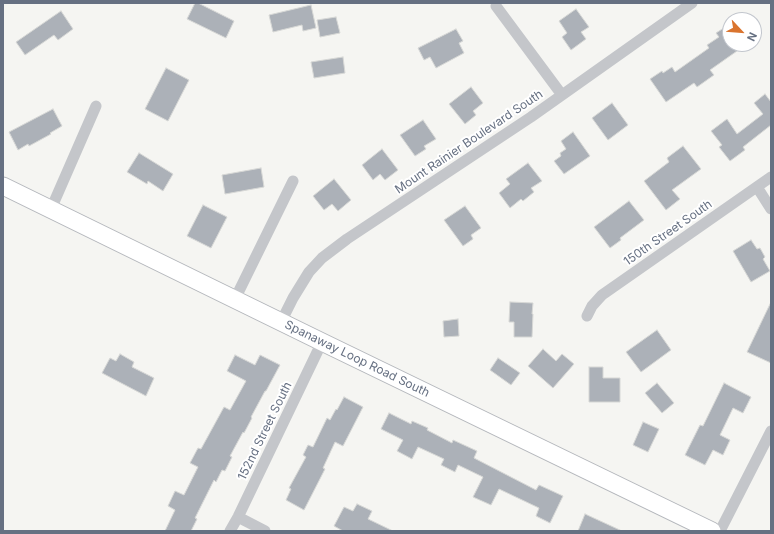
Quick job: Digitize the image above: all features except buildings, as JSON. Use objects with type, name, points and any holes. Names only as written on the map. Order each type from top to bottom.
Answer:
[{"type":"main road","name":"Spanaway Loop Road South","points":[[3,186],[712,531]]},
{"type":"street","name":"Mount Rainier Boulevard South","points":[[281,322],[293,298],[309,272],[322,258],[347,239],[524,122],[692,3]]},
{"type":"street","points":[[496,6],[562,95]]},
{"type":"street","points":[[51,209],[96,106]]},
{"type":"street","name":"150th Street South","points":[[587,316],[592,306],[602,295],[771,177]]},
{"type":"street","points":[[235,299],[293,181]]},
{"type":"street","points":[[757,187],[771,209]]},
{"type":"street","name":"152nd Street South","points":[[230,531],[322,342]]},
{"type":"street","points":[[720,531],[771,431]]},
{"type":"street","points":[[238,517],[265,531]]}]
